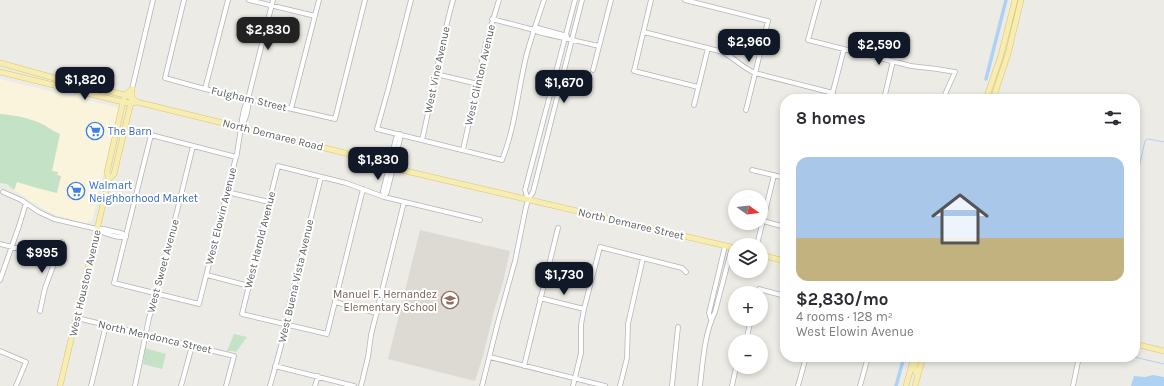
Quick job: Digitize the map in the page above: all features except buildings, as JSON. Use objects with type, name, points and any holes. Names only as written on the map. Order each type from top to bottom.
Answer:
[{"type":"main road","points":[[988,94],[1001,55],[1015,0]]},
{"type":"main road","points":[[995,94],[1008,54],[1022,0]]},
{"type":"main road","name":"North Demaree Road","points":[[0,63],[125,95],[137,102],[345,153],[391,167],[528,200]]},
{"type":"main road","points":[[0,72],[124,102],[132,100]]},
{"type":"main road","points":[[34,80],[39,78],[66,85],[74,82]]},
{"type":"main road","points":[[125,95],[132,88]]},
{"type":"main road","name":"West Houston Avenue","points":[[109,179],[114,174],[132,100],[132,88]]},
{"type":"main road","name":"West Houston Avenue","points":[[60,386],[109,179],[107,172],[125,95]]},
{"type":"main road","name":"North Demaree Street","points":[[528,200],[728,247]]},
{"type":"main road","points":[[768,257],[780,260]]},
{"type":"main road","points":[[1140,345],[1164,351]]},
{"type":"main road","points":[[906,386],[913,362]]},
{"type":"main road","points":[[916,362],[915,370],[916,374],[918,375]]},
{"type":"main road","points":[[915,386],[921,362]]},
{"type":"street","name":"West Houston Avenue","points":[[132,88],[153,0]]},
{"type":"street","name":"Fulgham Street","points":[[184,0],[165,78],[205,89],[335,119],[365,0]]},
{"type":"street","points":[[205,89],[228,0]]},
{"type":"street","points":[[249,0],[315,16]]},
{"type":"street","name":"West Elowin Avenue","points":[[157,294],[199,304],[236,156],[241,119],[248,99],[273,0]]},
{"type":"street","points":[[291,109],[318,0]]},
{"type":"street","points":[[411,0],[388,90],[376,129],[502,160],[507,149],[516,114],[526,59],[544,0]]},
{"type":"street","name":"West Vine Avenue","points":[[422,140],[451,0]]},
{"type":"street","name":"West Clinton Avenue","points":[[463,150],[486,43],[492,19],[499,0]]},
{"type":"street","points":[[528,200],[525,190],[575,0]]},
{"type":"street","points":[[482,386],[514,267],[528,200],[533,192],[582,0]]},
{"type":"street","points":[[593,70],[611,0]]},
{"type":"street","points":[[652,0],[634,71],[698,87]]},
{"type":"street","points":[[685,0],[768,21],[746,110]]},
{"type":"street","points":[[819,0],[808,40],[914,66],[955,72],[946,94]]},
{"type":"street","points":[[492,19],[534,30],[538,28],[599,46]]},
{"type":"street","points":[[644,32],[728,54],[744,67],[755,73],[833,93],[844,49]]},
{"type":"street","points":[[694,105],[708,48]]},
{"type":"street","points":[[885,94],[893,61]]},
{"type":"street","points":[[436,74],[478,84]]},
{"type":"street","points":[[384,197],[383,191],[391,167],[396,138],[400,134]]},
{"type":"street","points":[[157,294],[114,283],[151,135],[236,156]]},
{"type":"street","name":"West Sweet Avenue","points":[[135,386],[145,335],[157,294],[193,146]]},
{"type":"street","name":"West Harold Avenue","points":[[285,324],[242,314],[269,202],[278,166],[321,177]]},
{"type":"street","points":[[752,170],[780,177]]},
{"type":"street","points":[[768,200],[774,175]]},
{"type":"street","points":[[321,177],[350,184],[384,197],[480,220]]},
{"type":"street","name":"West Buena Vista Avenue","points":[[270,386],[281,346],[321,177]]},
{"type":"street","points":[[285,324],[327,334],[363,189]]},
{"type":"street","points":[[3,192],[26,202],[39,212],[54,219],[122,233],[126,236]]},
{"type":"street","points":[[227,192],[269,202]]},
{"type":"street","points":[[0,280],[26,202]]},
{"type":"street","points":[[361,386],[404,202]]},
{"type":"street","points":[[768,222],[780,226]]},
{"type":"street","points":[[524,366],[558,228]]},
{"type":"street","points":[[40,311],[45,288],[62,242]]},
{"type":"street","points":[[0,244],[56,258]]},
{"type":"street","points":[[711,321],[709,312],[725,246]]},
{"type":"street","points":[[573,386],[581,353],[581,325],[584,309],[600,247],[682,268],[686,272]]},
{"type":"street","points":[[620,386],[627,358],[628,324],[643,258]]},
{"type":"street","points":[[700,386],[704,353],[711,321],[728,266]]},
{"type":"street","points":[[206,276],[249,286]]},
{"type":"street","points":[[768,293],[780,295]]},
{"type":"street","points":[[540,298],[584,309]]},
{"type":"street","points":[[335,302],[377,313]]},
{"type":"street","name":"North Mendonca Street","points":[[77,318],[234,356],[226,386]]},
{"type":"street","points":[[91,386],[106,325]]},
{"type":"street","points":[[672,386],[678,327]]},
{"type":"street","points":[[181,386],[192,346]]},
{"type":"street","points":[[0,351],[26,362],[16,386]]},
{"type":"street","points":[[490,357],[605,386]]},
{"type":"street","points":[[798,386],[805,362]]},
{"type":"street","points":[[860,386],[867,362]]},
{"type":"street","points":[[1073,386],[1078,362]]},
{"type":"street","points":[[275,366],[354,386]]},
{"type":"street","points":[[732,386],[735,374]]},
{"type":"street","points":[[315,386],[318,376]]},
{"type":"shaded area","points":[[0,79],[120,108],[92,220],[86,223],[58,216],[45,210],[14,190],[17,182],[57,193],[58,172],[51,171],[60,134],[44,125],[32,121],[0,114]]},
{"type":"shaded area","name":"Manuel F. Hernandez Elementary School","points":[[420,230],[510,251],[503,282],[475,381],[388,359]]},
{"type":"green space","points":[[0,114],[34,120],[60,134],[52,171],[58,172],[57,175],[61,176],[57,193],[17,182],[14,190],[7,184],[0,183]]},
{"type":"green space","points":[[234,334],[247,337],[236,352],[227,351]]},
{"type":"green space","points":[[145,348],[166,354],[162,369],[143,364]]},
{"type":"water","points":[[1153,375],[1164,377],[1164,386],[1131,386],[1134,376],[1145,377]]},
{"type":"waterway","points":[[986,79],[1006,0]]},
{"type":"waterway","points":[[1140,163],[1145,141],[1148,139],[1164,142]]},
{"type":"waterway","points":[[1140,358],[1164,364]]},
{"type":"waterway","points":[[896,386],[903,362]]},
{"type":"place","name":"The Barn","points":[[95,131]]},
{"type":"place","name":"Walmart Neighborhood Market","points":[[76,191]]},
{"type":"place","name":"Manuel F. Hernandez Elementary School","points":[[450,300]]}]
